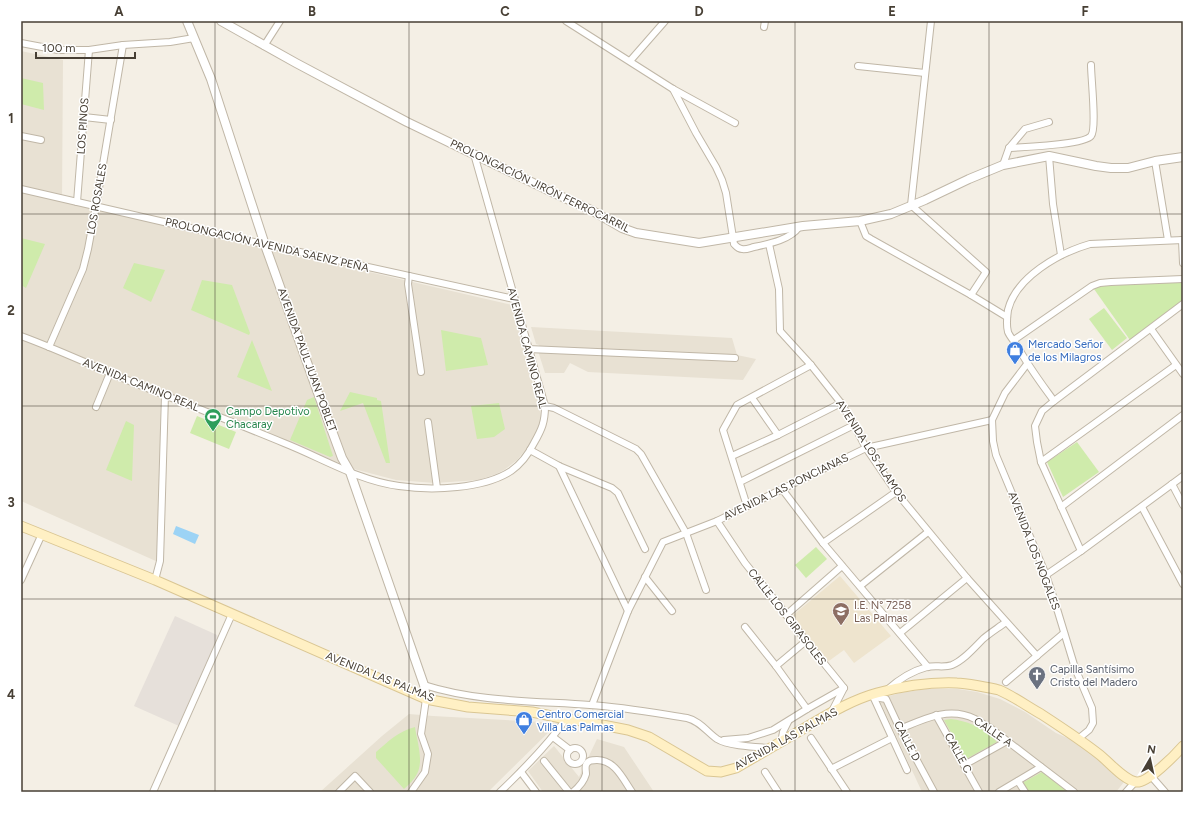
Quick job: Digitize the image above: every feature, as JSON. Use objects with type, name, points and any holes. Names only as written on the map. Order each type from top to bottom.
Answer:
[{"type":"main road","name":"AVENIDA LAS PALMAS","points":[[21,526],[155,580],[426,699],[468,707],[532,712],[628,730],[649,737],[707,771],[722,772],[736,768],[851,703],[886,691],[914,685],[959,682],[998,690],[1026,705],[1078,738],[1102,756],[1124,776],[1135,782]]},
{"type":"main road","points":[[1135,782],[1141,782],[1151,776],[1183,746]]},
{"type":"street","name":"AVENIDA PAUL JUAN POBLET","points":[[187,21],[210,79],[265,244],[318,393],[342,458],[350,472],[424,685],[426,699]]},
{"type":"street","name":"PROLONGACIÓN JIRÓN FERROCARRIL","points":[[221,21],[264,46],[414,125],[591,210],[622,228],[636,233],[698,243],[799,227],[860,220],[891,214],[1003,165],[1050,156],[1111,168],[1128,168],[1155,161],[1183,157]]},
{"type":"street","points":[[264,46],[280,21]]},
{"type":"street","points":[[566,21],[673,89],[735,123]]},
{"type":"street","points":[[630,61],[665,21]]},
{"type":"street","points":[[931,21],[911,205],[986,272],[971,296]]},
{"type":"street","points":[[21,43],[58,50],[89,50],[123,45],[170,42],[194,38]]},
{"type":"street","name":"LOS ROSALES","points":[[49,347],[83,268],[96,206],[123,45]]},
{"type":"street","name":"LOS PINOS","points":[[77,202],[89,50]]},
{"type":"street","points":[[1009,148],[1081,142],[1092,136],[1094,126],[1091,65]]},
{"type":"street","points":[[858,66],[925,73]]},
{"type":"street","points":[[673,89],[722,180],[726,193],[735,246],[742,249],[774,243],[796,231],[799,227]]},
{"type":"street","points":[[84,117],[111,120]]},
{"type":"street","points":[[1003,165],[1009,148],[1025,129],[1049,122]]},
{"type":"street","points":[[21,136],[41,140]]},
{"type":"street","name":"AVENIDA CAMINO REAL","points":[[21,336],[375,481],[399,486],[437,488],[478,484],[499,478],[513,470],[530,450],[545,420],[545,406],[474,154]]},
{"type":"street","points":[[1050,156],[1053,204],[1061,255]]},
{"type":"street","points":[[1155,161],[1168,240]]},
{"type":"street","name":"PROLONGACIÓN AVENIDA SAENZ PEÑA","points":[[21,189],[514,299]]},
{"type":"street","points":[[860,220],[866,236],[870,239],[1006,317]]},
{"type":"street","points":[[1054,401],[1027,364],[1008,331],[1006,317],[1009,304],[1015,292],[1030,275],[1061,255],[1076,248],[1090,244],[1182,240],[1183,263]]},
{"type":"street","name":"AVENIDA LOS ALAMOS","points":[[769,244],[779,289],[780,331],[811,365],[840,403],[854,424],[866,448],[896,492],[967,578],[1037,656]]},
{"type":"street","points":[[409,276],[408,284],[421,372]]},
{"type":"street","points":[[1014,340],[1092,286],[1100,283],[1183,279]]},
{"type":"street","points":[[1082,551],[1041,462],[1035,426],[1042,411],[1054,401],[1183,304]]},
{"type":"street","points":[[1151,329],[1183,374]]},
{"type":"street","points":[[528,349],[735,358]]},
{"type":"street","name":"AVENIDA LOS NOGALES","points":[[1027,364],[1005,393],[992,420],[993,441],[996,455],[1046,575],[1075,668],[1092,708],[1094,722],[1089,730],[1078,738]]},
{"type":"street","points":[[747,506],[723,430],[737,405],[811,365]]},
{"type":"street","points":[[1041,462],[1176,365]]},
{"type":"street","points":[[96,407],[110,373]]},
{"type":"street","points":[[155,580],[160,561],[165,395]]},
{"type":"street","points":[[752,398],[778,435]]},
{"type":"street","points":[[732,456],[778,435],[840,403]]},
{"type":"street","points":[[545,406],[554,408],[636,449],[641,454],[686,533],[706,590]]},
{"type":"street","points":[[1061,507],[1183,415]]},
{"type":"street","name":"AVENIDA LAS PONCIANAS","points":[[592,705],[628,611],[663,542],[717,520],[866,448],[992,420]]},
{"type":"street","points":[[428,422],[437,488]]},
{"type":"street","points":[[740,482],[854,424]]},
{"type":"street","points":[[530,450],[559,466],[612,488],[618,493],[645,549]]},
{"type":"street","points":[[559,466],[628,611]]},
{"type":"street","points":[[1046,575],[1082,551],[1183,476]]},
{"type":"street","points":[[1172,484],[1183,504]]},
{"type":"street","points":[[782,489],[823,543],[928,667]]},
{"type":"street","points":[[823,543],[896,492]]},
{"type":"street","points":[[1142,507],[1183,584]]},
{"type":"street","name":"CALLE LOS GIRASOLES","points":[[717,520],[745,563],[844,688]]},
{"type":"street","points":[[860,586],[928,532]]},
{"type":"street","points":[[21,580],[42,534]]},
{"type":"street","points":[[786,614],[842,566]]},
{"type":"street","points":[[645,577],[672,611]]},
{"type":"street","points":[[900,633],[967,578]]},
{"type":"street","points":[[153,792],[232,614]]},
{"type":"street","points":[[886,691],[903,677],[928,667],[944,667],[961,660],[985,638],[1006,622]]},
{"type":"street","points":[[745,627],[776,666],[807,709]]},
{"type":"street","points":[[1006,682],[1064,633]]},
{"type":"street","points":[[776,666],[806,641]]},
{"type":"street","points":[[424,685],[467,696],[592,705],[692,719],[719,740],[744,746],[770,748]]},
{"type":"street","points":[[719,740],[748,738],[773,730],[844,688]]},
{"type":"street","points":[[831,713],[844,688]]},
{"type":"street","points":[[873,696],[907,770]]},
{"type":"street","name":"CALLE D","points":[[873,696],[886,699],[900,729],[934,792]]},
{"type":"street","points":[[411,792],[425,772],[428,754],[421,734],[426,699]]},
{"type":"street","points":[[543,702],[544,714]]},
{"type":"street","name":"CALLE A","points":[[900,729],[936,715],[956,714],[975,719],[1007,741],[1072,792]]},
{"type":"street","name":"CALLE C","points":[[936,715],[979,792]]},
{"type":"street","points":[[500,792],[521,772],[553,737],[566,719]]},
{"type":"street","points":[[781,742],[783,732],[789,720]]},
{"type":"street","points":[[553,737],[570,750]]},
{"type":"street","points":[[811,738],[847,792]]},
{"type":"street","points":[[832,769],[892,738]]},
{"type":"street","points":[[964,765],[1007,741]]},
{"type":"street","points":[[574,748],[579,749],[582,753],[581,759],[574,763],[568,760],[567,754],[574,748]]},
{"type":"street","points":[[581,759],[587,763]]},
{"type":"street","points":[[587,763],[591,760],[608,762],[613,766],[632,792]]},
{"type":"street","points":[[544,761],[569,792]]},
{"type":"street","points":[[573,792],[582,784],[586,775],[587,763]]},
{"type":"street","points":[[999,792],[1041,767]]},
{"type":"street","points":[[521,772],[536,792]]},
{"type":"street","points":[[765,772],[778,792]]},
{"type":"street","points":[[339,792],[355,776],[370,792]]},
{"type":"street","points":[[1151,776],[1165,792]]},
{"type":"street","points":[[1018,781],[1025,792]]},
{"type":"street","points":[[1126,792],[1135,782]]},
{"type":"shaded area","points":[[21,51],[63,60],[62,201],[512,305],[540,411],[541,419],[539,427],[532,442],[517,460],[504,470],[479,480],[435,483],[396,480],[354,469],[161,390],[158,562],[21,501]]},
{"type":"shaded area","points":[[531,327],[732,338],[737,355],[756,359],[743,380],[588,372],[570,363],[564,373],[545,373],[539,354],[539,345],[536,344]]},
{"type":"shaded area","name":"I.E. N° 7258 Las Palmas","points":[[840,576],[891,636],[854,663],[844,650],[826,663],[792,616]]},
{"type":"shaded area","points":[[175,616],[217,635],[219,639],[179,726],[134,706]]},
{"type":"shaded area","points":[[926,689],[958,689],[977,692],[1000,699],[1025,712],[1056,733],[1081,744],[1124,782],[1116,792],[922,792],[879,699],[900,693]]},
{"type":"shaded area","points":[[409,714],[558,723],[488,792],[320,792],[382,736]]},
{"type":"shaded area","points":[[597,739],[624,747],[654,792],[543,792],[528,771],[554,746],[579,777]]},
{"type":"green space","points":[[21,78],[43,83],[44,110],[21,104]]},
{"type":"green space","points":[[21,238],[45,244],[26,288],[21,285]]},
{"type":"green space","points":[[134,263],[165,270],[151,302],[123,288]]},
{"type":"green space","points":[[202,280],[232,285],[250,333],[249,335],[191,310]]},
{"type":"green space","points":[[1183,282],[1183,302],[1130,340],[1094,289],[1101,286]]},
{"type":"green space","points":[[1104,308],[1127,338],[1112,350],[1089,319]]},
{"type":"green space","points":[[441,330],[481,338],[488,365],[446,371]]},
{"type":"green space","points":[[252,340],[272,391],[237,377]]},
{"type":"green space","points":[[350,392],[377,398],[377,400],[381,401],[390,463],[386,463],[363,403],[340,411]]},
{"type":"green space","points":[[314,397],[333,456],[330,457],[290,440],[307,400]]},
{"type":"green space","points":[[499,403],[505,429],[494,437],[477,439],[471,406]]},
{"type":"green space","name":"Campo Depotivo Chacaray","points":[[197,416],[236,432],[229,449],[190,433]]},
{"type":"green space","points":[[126,421],[134,425],[132,481],[106,470]]},
{"type":"green space","points":[[1077,442],[1099,472],[1063,497],[1047,462]]},
{"type":"green space","points":[[816,547],[827,559],[806,578],[795,565]]},
{"type":"green space","points":[[951,719],[966,722],[975,726],[987,733],[997,742],[966,759],[944,720]]},
{"type":"green space","points":[[415,727],[420,757],[419,769],[414,778],[404,789],[376,758],[376,752],[398,734]]},
{"type":"green space","points":[[1042,772],[1066,792],[1028,792],[1023,784],[1024,782]]},
{"type":"water","points":[[176,526],[199,535],[195,544],[173,534]]},
{"type":"place","name":"Mercado Señor de los Milagros","points":[[1015,365]]},
{"type":"place","name":"Campo Depotivo Chacaray","points":[[213,432]]},
{"type":"place","name":"I.E. N° 7258 Las Palmas","points":[[841,626]]},
{"type":"place","name":"Capilla Santísimo Cristo del Madero","points":[[1037,690]]},
{"type":"place","name":"Centro Comercial Villa Las Palmas","points":[[524,735]]}]
